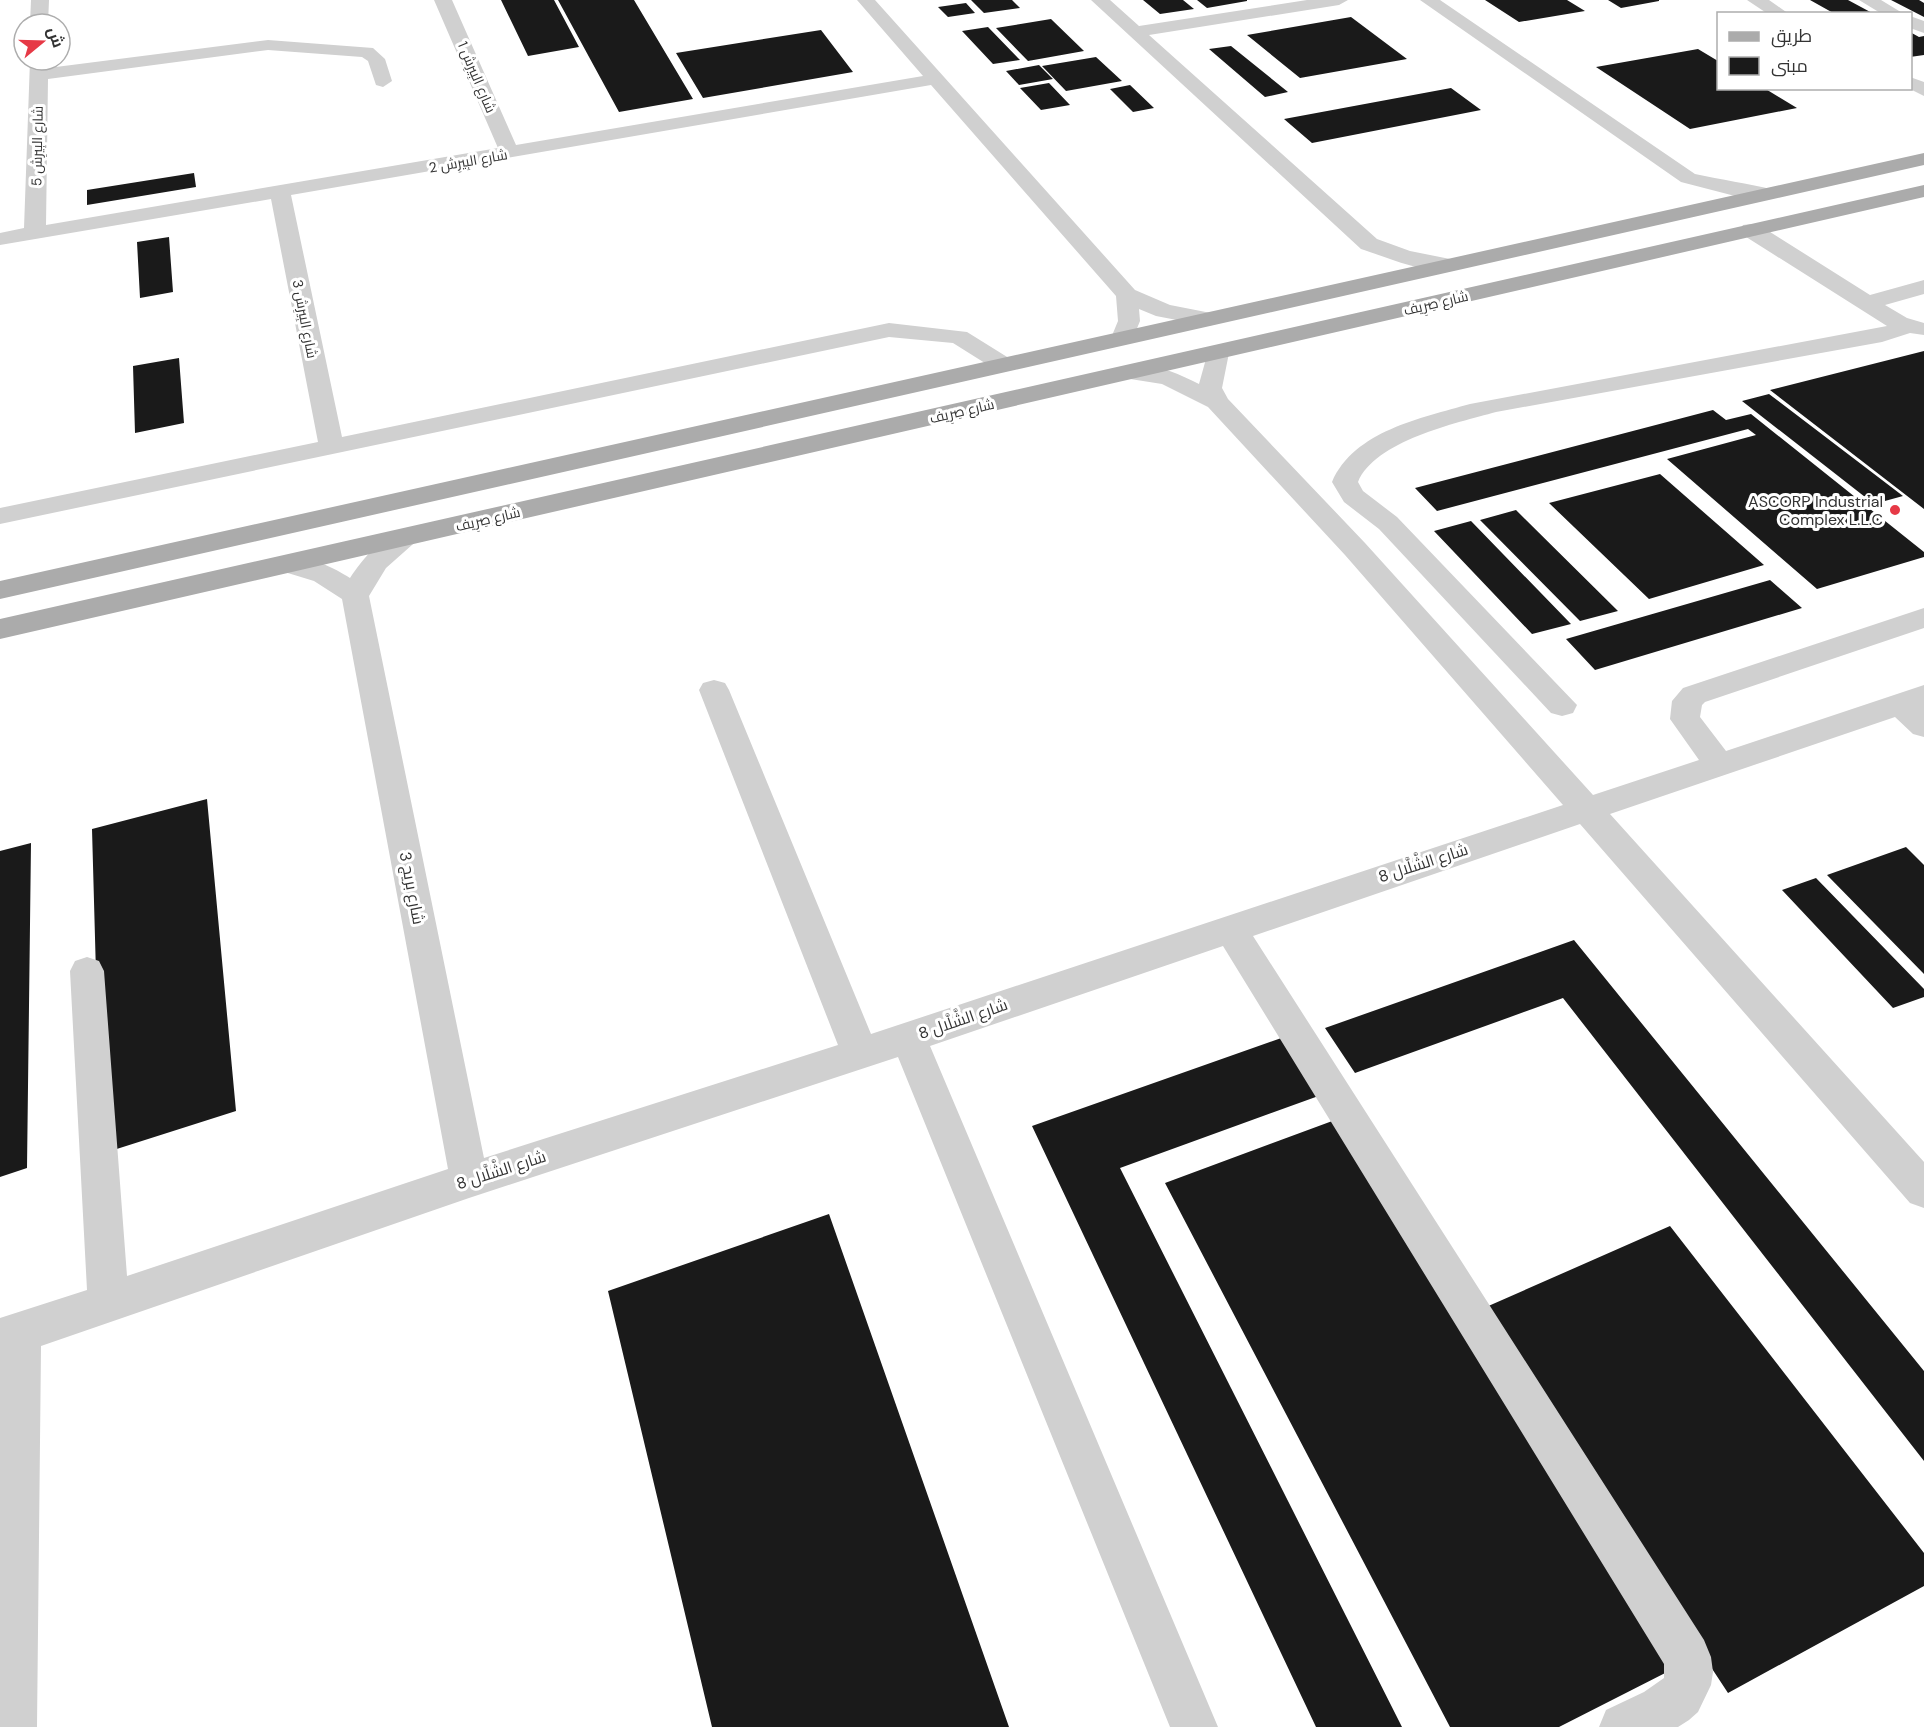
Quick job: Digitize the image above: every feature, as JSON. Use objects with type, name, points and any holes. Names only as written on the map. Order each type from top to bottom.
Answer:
[{"type":"main road","points":[[0,590],[1924,159]]},
{"type":"main road","name":"شارع صِرِيف","points":[[0,628],[1132,373],[1924,191]]},
{"type":"street","name":"شارع البِيرِش 1","points":[[443,0],[510,153]]},
{"type":"street","points":[[866,0],[1127,295],[1164,311],[1208,319]]},
{"type":"street","points":[[1100,0],[1369,244],[1406,257],[1447,265]]},
{"type":"street","points":[[1137,32],[1339,0]]},
{"type":"street","points":[[1428,0],[1688,178],[1718,187],[1767,194]]},
{"type":"street","points":[[1756,0],[1777,12]]},
{"type":"street","points":[[1868,0],[1892,12]]},
{"type":"street","points":[[72,64],[268,45],[367,52],[376,59],[383,81]]},
{"type":"street","name":"شارع البِيرِش 5","points":[[35,233],[38,72]]},
{"type":"street","points":[[1913,72],[1924,90]]},
{"type":"street","name":"شارع البِيرِش 2","points":[[0,239],[935,79]]},
{"type":"street","points":[[1688,178],[1695,192],[1693,206],[1688,212]]},
{"type":"street","name":"شارع البِيرِش 3","points":[[280,192],[331,445]]},
{"type":"street","points":[[1751,230],[1866,303],[1915,328]]},
{"type":"street","points":[[1365,283],[1374,264],[1369,244]]},
{"type":"street","points":[[1866,303],[1924,287]]},
{"type":"street","points":[[1123,338],[1129,321],[1127,295]]},
{"type":"street","points":[[1562,705],[1401,536],[1353,496],[1348,489],[1346,475],[1365,454],[1410,432],[1465,413],[1524,398],[1915,328]]},
{"type":"street","points":[[0,516],[889,330],[959,337],[1004,365]]},
{"type":"street","points":[[1217,353],[1210,388],[1217,402],[1355,549],[1924,1190]]},
{"type":"street","points":[[1132,373],[1148,373],[1170,379],[1217,402]]},
{"type":"street","points":[[1355,549],[1401,536]]},
{"type":"street","points":[[288,564],[304,567],[333,579],[355,596],[365,574],[408,537]]},
{"type":"street","name":"شارع بريج 3","points":[[355,596],[469,1180]]},
{"type":"street","points":[[1719,764],[1685,719],[1688,701],[1694,695],[1924,618]]},
{"type":"street","points":[[1463,670],[1510,651]]},
{"type":"street","points":[[714,690],[860,1053]]},
{"type":"street","name":"شارع الشَّلَّال 8","points":[[10,1336],[469,1180],[908,1038],[1719,764],[1916,708]]},
{"type":"street","points":[[1230,928],[1687,1657],[1691,1677],[1686,1692],[1678,1699],[1623,1727]]},
{"type":"street","points":[[87,971],[108,1303]]},
{"type":"street","points":[[908,1038],[1194,1727]]},
{"type":"street","points":[[10,1336],[13,1727]]},
{"type":"building","points":[[501,0],[554,0],[579,47],[528,56]]},
{"type":"building","points":[[558,0],[634,0],[693,99],[619,112]]},
{"type":"building","points":[[971,0],[1012,0],[1020,8],[984,13]]},
{"type":"building","points":[[1143,0],[1183,0],[1194,9],[1160,14]]},
{"type":"building","points":[[1197,0],[1247,0],[1247,1],[1207,8]]},
{"type":"building","points":[[1485,0],[1567,0],[1585,11],[1519,22]]},
{"type":"building","points":[[1608,0],[1659,0],[1659,1],[1621,8]]},
{"type":"building","points":[[1810,0],[1848,0],[1870,12],[1831,12]]},
{"type":"building","points":[[1891,0],[1919,0],[1924,3],[1924,17]]},
{"type":"building","points":[[966,3],[975,13],[948,17],[938,7]]},
{"type":"building","points":[[1351,17],[1407,59],[1300,78],[1247,35]]},
{"type":"building","points":[[1051,19],[1084,51],[1028,61],[996,28]]},
{"type":"building","points":[[988,27],[1020,60],[993,64],[962,31]]},
{"type":"building","points":[[821,30],[853,72],[703,98],[676,53]]},
{"type":"building","points":[[1912,33],[1919,37],[1924,36],[1924,55],[1912,57]]},
{"type":"building","points":[[1231,46],[1288,92],[1265,97],[1209,49]]},
{"type":"building","points":[[1698,49],[1717,60],[1717,90],[1767,90],[1797,108],[1690,129],[1596,67]]},
{"type":"building","points":[[1096,57],[1122,81],[1066,91],[1042,66]]},
{"type":"building","points":[[1039,65],[1053,79],[1019,85],[1006,71]]},
{"type":"building","points":[[1049,83],[1070,105],[1041,110],[1020,88]]},
{"type":"building","points":[[1130,85],[1154,108],[1133,112],[1110,89]]},
{"type":"building","points":[[1451,88],[1481,110],[1312,143],[1284,119]]},
{"type":"building","points":[[194,173],[196,187],[87,205],[87,190]]},
{"type":"building","points":[[169,237],[173,292],[140,298],[137,242]]},
{"type":"building","points":[[1924,351],[1924,509],[1770,390]]},
{"type":"building","points":[[179,358],[184,423],[135,433],[133,366]]},
{"type":"building","points":[[1769,394],[1903,496],[1874,504],[1742,401]]},
{"type":"building","points":[[1713,410],[1726,420],[1751,414],[1924,552],[1924,557],[1817,589],[1667,459],[1756,435],[1748,429],[1437,511],[1415,488]]},
{"type":"building","points":[[1660,474],[1764,565],[1649,599],[1549,503]]},
{"type":"building","points":[[1516,510],[1618,611],[1580,621],[1480,520]]},
{"type":"building","points":[[1471,521],[1571,624],[1532,634],[1434,531]]},
{"type":"building","points":[[1770,580],[1802,608],[1595,670],[1566,639]]},
{"type":"building","points":[[207,799],[236,1111],[101,1154],[92,829]]},
{"type":"building","points":[[31,843],[27,1168],[0,1177],[0,851]]},
{"type":"building","points":[[1906,847],[1924,865],[1924,974],[1827,875]]},
{"type":"building","points":[[1816,878],[1924,989],[1924,997],[1893,1008],[1782,890]]},
{"type":"building","points":[[1574,940],[1924,1371],[1924,1461],[1563,998],[1355,1073],[1325,1028]]},
{"type":"building","points":[[1287,1036],[1324,1094],[1120,1168],[1402,1727],[1316,1727],[1032,1126]]},
{"type":"building","points":[[1335,1120],[1675,1668],[1559,1727],[1450,1727],[1165,1183]]},
{"type":"building","points":[[829,1214],[1009,1727],[712,1727],[608,1291]]},
{"type":"building","points":[[1670,1226],[1924,1553],[1924,1586],[1728,1693],[1477,1311]]},
{"type":"place","name":"ASCORP Industrial Complex L.L.C","points":[[1895,510]]}]
